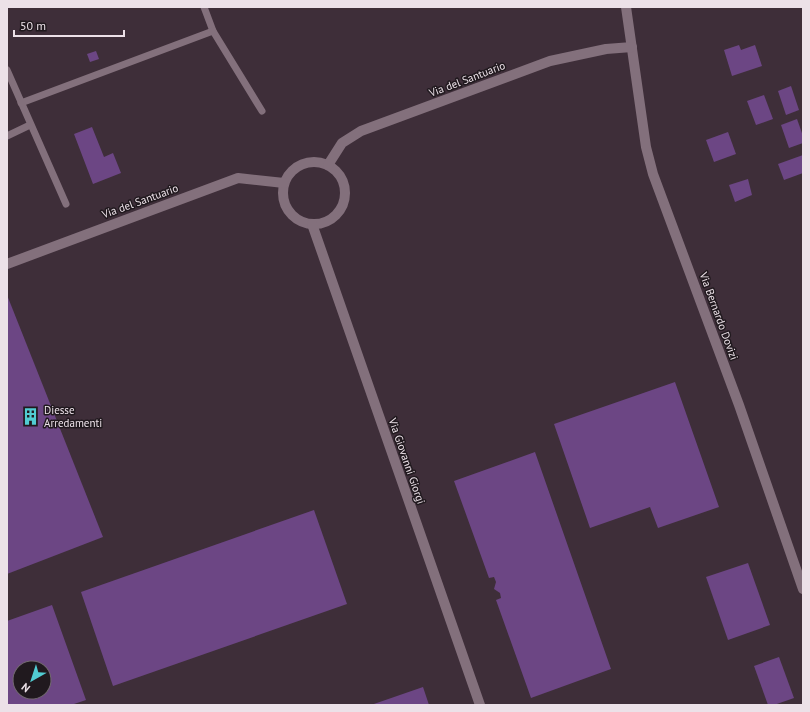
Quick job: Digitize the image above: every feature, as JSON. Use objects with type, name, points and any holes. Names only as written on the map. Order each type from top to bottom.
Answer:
[{"type":"street","name":"Via Bernardo Dovizi","points":[[626,7],[646,147],[653,174],[739,405],[803,589]]},
{"type":"street","name":"Via del Santuario","points":[[328,165],[342,143],[361,131],[550,62],[606,49],[632,46]]},
{"type":"street","points":[[311,162],[328,165],[337,172],[342,180],[345,191],[344,201],[339,210],[332,218],[322,223],[312,224],[294,217],[288,210],[282,192],[284,183],[294,168],[302,164],[311,162]]},
{"type":"street","name":"Via del Santuario","points":[[7,264],[238,178],[284,183]]},
{"type":"street","name":"Via Giovanni Giorgi","points":[[312,224],[480,705]]},
{"type":"lane","points":[[204,7],[212,31],[262,111]]},
{"type":"lane","points":[[21,102],[212,31]]},
{"type":"lane","points":[[7,70],[66,204]]},
{"type":"lane","points":[[7,136],[30,125]]},
{"type":"building","points":[[739,45],[741,50],[755,45],[762,66],[732,76],[724,50]]},
{"type":"building","points":[[96,51],[99,59],[90,62],[87,54]]},
{"type":"building","points":[[791,86],[799,110],[786,115],[778,91]]},
{"type":"building","points":[[764,95],[773,119],[756,125],[747,101]]},
{"type":"building","points":[[797,119],[803,136],[803,143],[789,148],[781,125]]},
{"type":"building","points":[[92,127],[104,157],[113,153],[121,173],[93,184],[74,134]]},
{"type":"building","points":[[728,132],[736,154],[714,162],[706,140]]},
{"type":"building","points":[[803,155],[803,173],[784,180],[778,164]]},
{"type":"building","points":[[748,179],[752,195],[735,202],[729,185]]},
{"type":"building","name":"Diesse Arredamenti","points":[[7,295],[103,537],[7,574]]},
{"type":"building","points":[[675,382],[719,507],[658,528],[650,507],[590,528],[554,424]]},
{"type":"building","points":[[535,452],[611,669],[531,698],[496,600],[501,598],[500,593],[494,589],[496,582],[494,577],[489,578],[454,481]]},
{"type":"building","points":[[314,510],[347,604],[113,686],[81,592]]},
{"type":"building","points":[[748,563],[770,625],[728,640],[706,577]]},
{"type":"building","points":[[52,605],[86,700],[71,705],[7,705],[7,621]]},
{"type":"building","points":[[779,657],[794,698],[774,705],[768,705],[754,666]]},
{"type":"building","points":[[423,687],[429,705],[371,705]]},
{"type":"place","name":"Diesse Arredamenti","points":[[31,416]]}]
